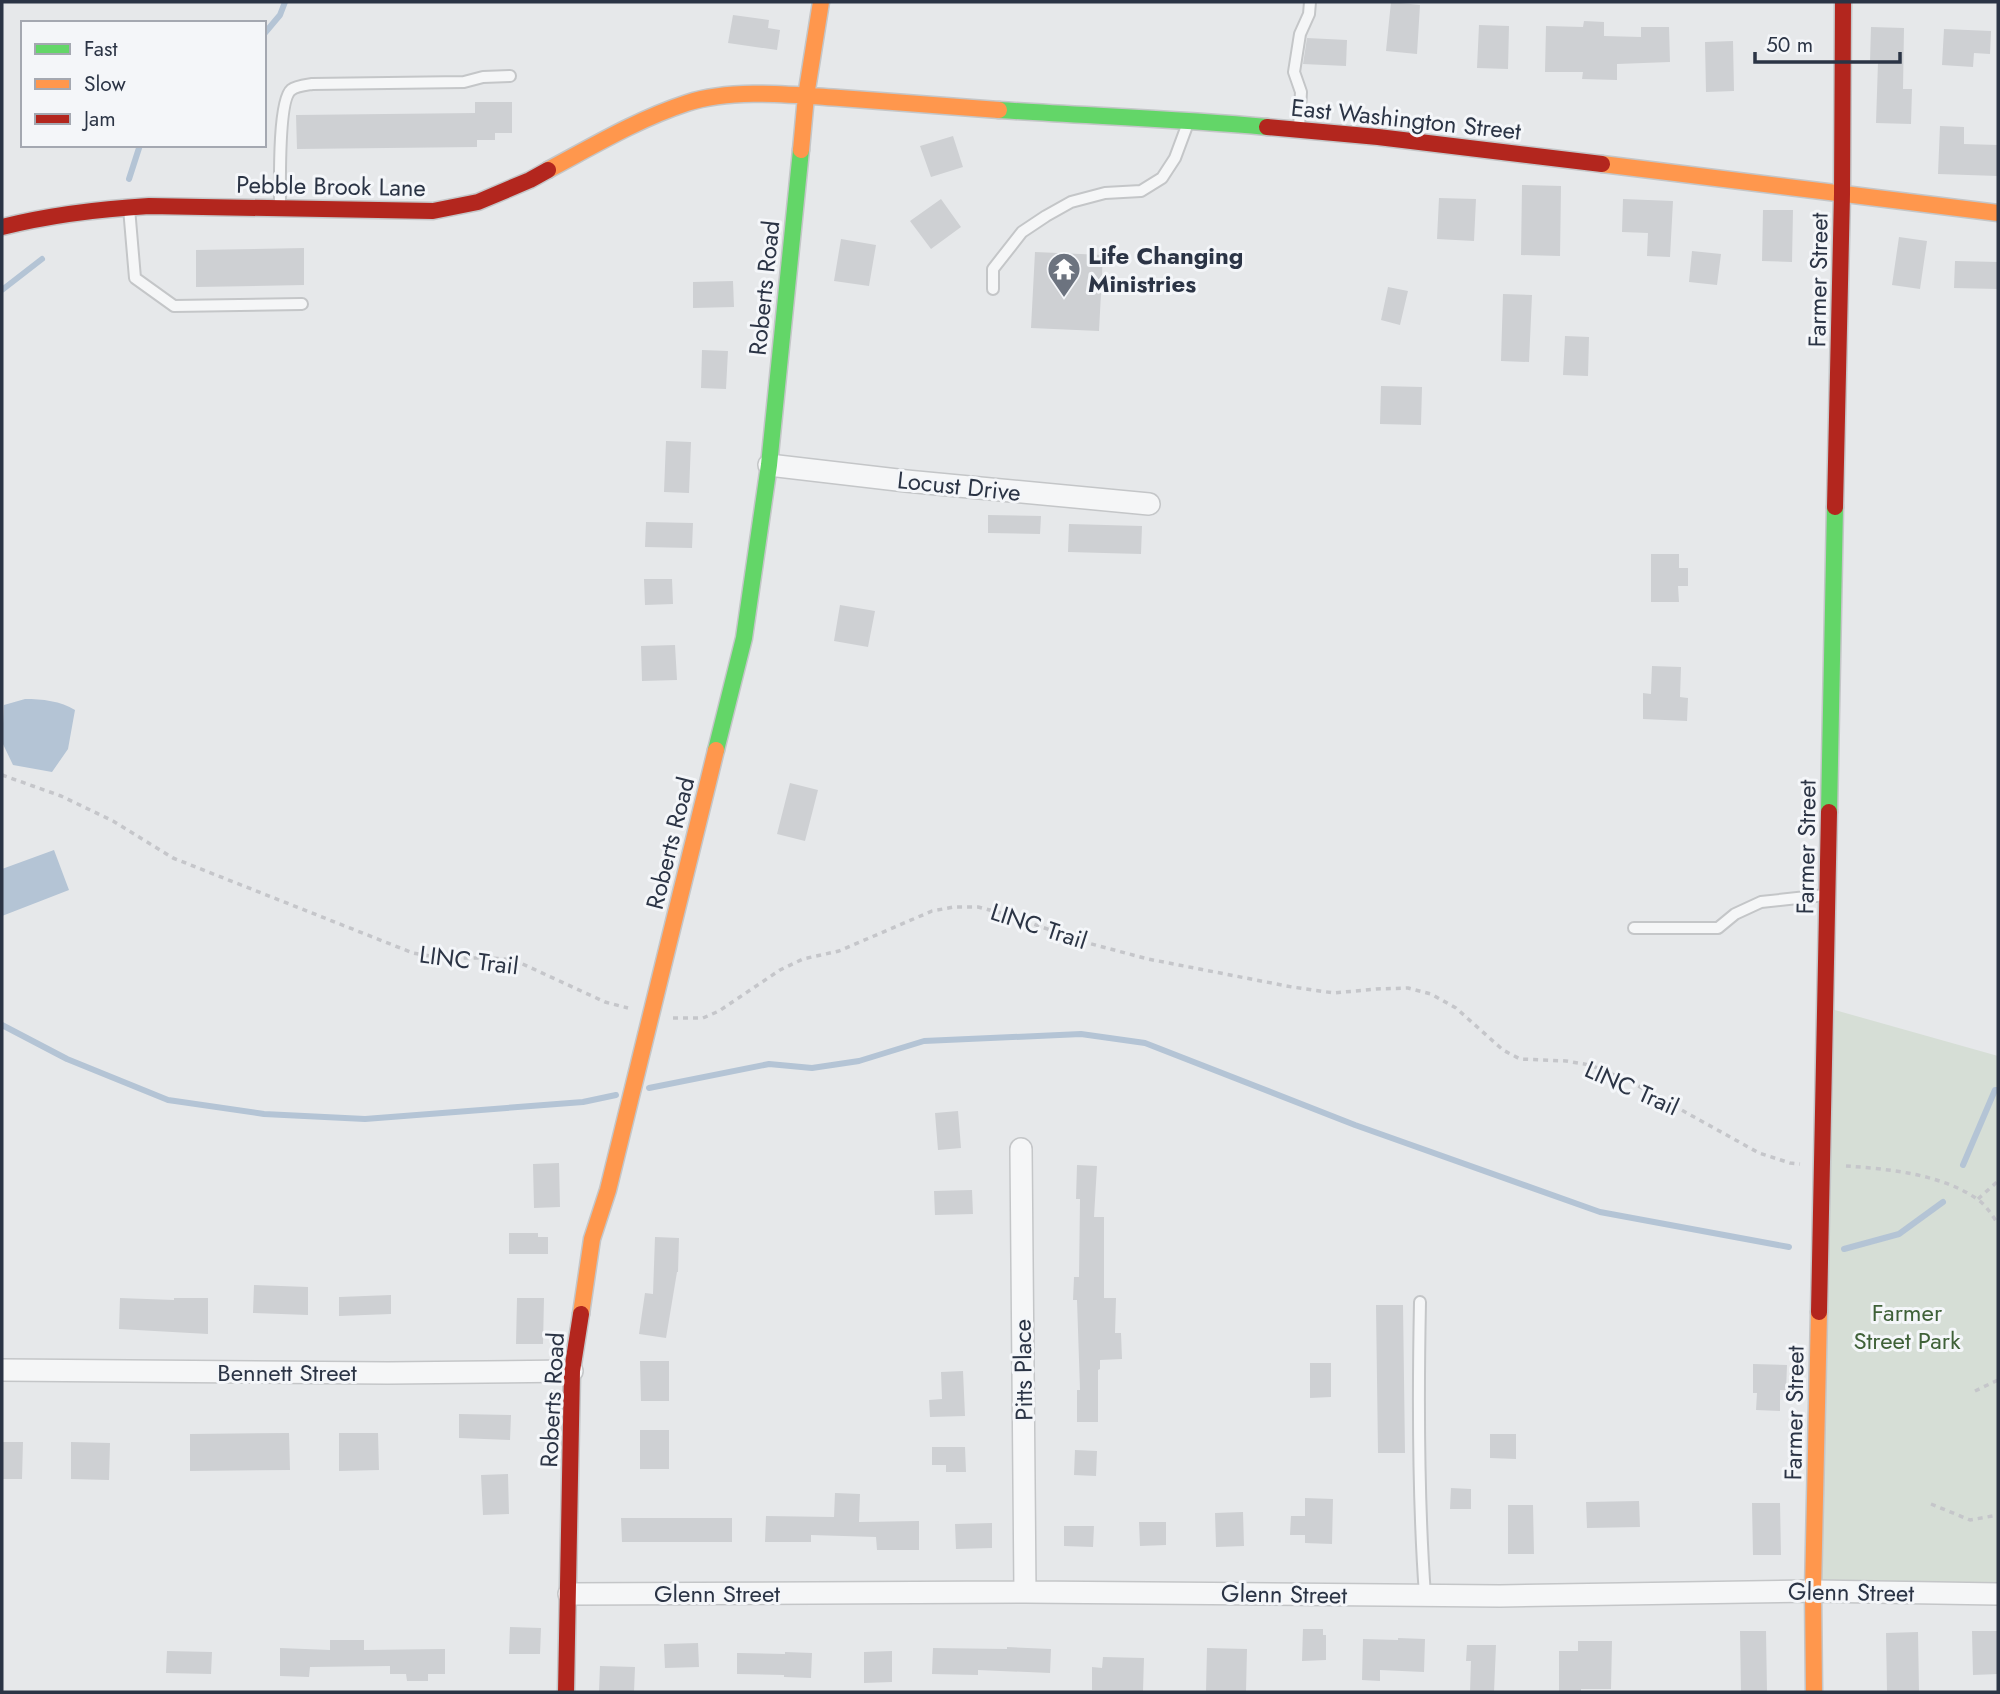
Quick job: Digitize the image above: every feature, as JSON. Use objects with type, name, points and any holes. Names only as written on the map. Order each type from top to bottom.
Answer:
[{"type":"street","name":"Roberts Road","points":[[566,1692],[572,1371],[592,1239],[608,1190],[744,638],[769,465],[806,96],[821,2]]},
{"type":"street","name":"Farmer Street","points":[[1814,1692],[1813,1591],[1842,194],[1843,2]]},
{"type":"street","name":"Pebble Brook Lane","points":[[2,227],[37,218],[129,207],[433,211],[478,202],[530,180],[638,122],[689,102],[756,94],[806,96]]},
{"type":"street","name":"East Washington Street","points":[[806,96],[1097,117],[1189,120],[1392,139],[1998,213]]},
{"type":"street","name":"Locust Drive","points":[[769,465],[1149,504]]},
{"type":"street","name":"Pitts Place","points":[[1021,1149],[1025,1592]]},
{"type":"street","name":"Bennett Street","points":[[2,1370],[388,1373],[572,1371]]},
{"type":"street","name":"Glenn Street","points":[[569,1594],[1025,1592],[1500,1596],[1813,1591],[1998,1594]]},
{"type":"lane","points":[[1299,130],[1301,92],[1294,72],[1300,34],[1309,14],[1310,2]]},
{"type":"lane","points":[[280,207],[282,114],[290,90],[313,84],[464,82],[483,77],[510,76]]},
{"type":"lane","points":[[993,289],[993,269],[1022,232],[1046,216],[1071,202],[1105,193],[1141,191],[1163,178],[1175,158],[1189,120]]},
{"type":"lane","points":[[129,207],[135,278],[174,306],[302,304]]},
{"type":"lane","points":[[1634,928],[1718,928],[1735,914],[1761,902],[1828,894]]},
{"type":"lane","points":[[1420,1302],[1419,1376],[1425,1595]]},
{"type":"path","name":"LINC Trail","points":[[2,775],[61,796],[113,821],[173,858],[413,953],[441,958],[513,960],[605,1002],[652,1014],[684,1018],[703,1017],[719,1011],[780,970],[803,959],[839,950],[932,911],[954,907],[978,907],[1005,914],[1084,942],[1148,959],[1292,987],[1334,993],[1408,988],[1431,994],[1456,1009],[1503,1050],[1520,1059],[1590,1065],[1631,1082],[1759,1153],[1790,1163],[1848,1166],[1913,1174],[1944,1183],[1978,1199],[1998,1224]]},
{"type":"path","points":[[1978,1199],[1998,1181]]},
{"type":"path","points":[[1975,1391],[1998,1380]]},
{"type":"path","points":[[1931,1504],[1970,1520],[1998,1515]]},
{"type":"green space","name":"Farmer Street Park","points":[[1817,1005],[1998,1056],[1998,1594],[1813,1598]]},
{"type":"water","points":[[25,699],[51,701],[75,710],[68,749],[52,772],[13,765],[2,742],[4,705]]},
{"type":"water","points":[[54,850],[69,890],[2,916],[2,869]]},
{"type":"building","points":[[1391,2],[1420,5],[1417,54],[1386,51]]},
{"type":"building","points":[[733,15],[769,20],[768,28],[780,30],[777,50],[728,43]]},
{"type":"building","points":[[1584,21],[1604,22],[1604,36],[1641,37],[1641,27],[1669,27],[1670,62],[1617,64],[1617,80],[1582,79],[1583,72],[1545,72],[1546,26],[1583,27]]},
{"type":"building","points":[[1479,25],[1509,26],[1508,69],[1477,68]]},
{"type":"building","points":[[1871,27],[1904,28],[1903,89],[1912,89],[1911,124],[1876,123],[1878,62],[1870,62]]},
{"type":"building","points":[[1944,29],[1991,31],[1990,54],[1974,53],[1973,67],[1942,65]]},
{"type":"building","points":[[1307,38],[1347,40],[1346,66],[1303,64]]},
{"type":"building","points":[[1733,41],[1734,91],[1706,92],[1705,42]]},
{"type":"building","points":[[475,102],[512,102],[512,133],[495,133],[495,140],[477,140],[477,147],[297,149],[296,115],[475,113]]},
{"type":"building","points":[[1940,126],[1964,127],[1964,144],[1998,145],[1998,176],[1938,174]]},
{"type":"building","points":[[953,136],[963,167],[931,177],[920,146]]},
{"type":"building","points":[[1522,185],[1561,186],[1560,256],[1521,255]]},
{"type":"building","points":[[1439,198],[1476,199],[1474,241],[1437,239]]},
{"type":"building","points":[[941,199],[961,227],[931,249],[910,221]]},
{"type":"building","points":[[1623,199],[1673,201],[1670,257],[1647,256],[1648,233],[1622,232]]},
{"type":"building","points":[[1763,210],[1793,210],[1792,262],[1762,261]]},
{"type":"building","points":[[1899,237],[1927,241],[1920,289],[1892,285]]},
{"type":"building","points":[[841,239],[876,245],[869,286],[834,281]]},
{"type":"building","points":[[304,248],[304,285],[196,287],[196,250]]},
{"type":"building","points":[[1692,251],[1721,254],[1717,285],[1689,282]]},
{"type":"building","points":[[1035,252],[1103,255],[1099,331],[1031,328]]},
{"type":"building","points":[[1955,261],[1998,262],[1998,289],[1954,288]]},
{"type":"building","points":[[733,281],[734,307],[693,308],[693,282]]},
{"type":"building","points":[[1388,287],[1408,291],[1400,325],[1381,320]]},
{"type":"building","points":[[1503,294],[1532,295],[1529,362],[1501,361]]},
{"type":"building","points":[[1565,336],[1589,337],[1588,376],[1563,375]]},
{"type":"building","points":[[702,350],[728,351],[726,389],[701,388]]},
{"type":"building","points":[[1381,386],[1422,387],[1421,425],[1380,424]]},
{"type":"building","points":[[666,441],[691,442],[689,493],[664,492]]},
{"type":"building","points":[[988,515],[1041,516],[1040,534],[988,533]]},
{"type":"building","points":[[646,522],[693,523],[692,548],[645,547]]},
{"type":"building","points":[[1069,524],[1142,526],[1141,554],[1068,552]]},
{"type":"building","points":[[1651,554],[1679,554],[1679,568],[1688,568],[1688,586],[1678,586],[1679,602],[1651,602]]},
{"type":"building","points":[[644,579],[672,579],[673,604],[645,605]]},
{"type":"building","points":[[840,605],[875,611],[868,647],[834,641]]},
{"type":"building","points":[[675,645],[677,680],[642,681],[641,646]]},
{"type":"building","points":[[1652,666],[1681,667],[1680,697],[1688,698],[1687,721],[1643,719],[1643,693],[1651,694]]},
{"type":"building","points":[[790,783],[818,790],[805,841],[777,834]]},
{"type":"building","points":[[958,1111],[961,1148],[938,1150],[935,1113]]},
{"type":"building","points":[[559,1163],[560,1207],[534,1208],[533,1164]]},
{"type":"building","points":[[1077,1165],[1097,1166],[1094,1217],[1104,1217],[1104,1298],[1116,1298],[1115,1333],[1121,1333],[1122,1359],[1100,1360],[1098,1422],[1077,1422],[1077,1390],[1080,1390],[1077,1300],[1073,1300],[1074,1277],[1079,1277],[1080,1199],[1076,1199]]},
{"type":"building","points":[[972,1190],[973,1214],[935,1215],[934,1191]]},
{"type":"building","points":[[509,1233],[538,1233],[538,1237],[548,1237],[548,1254],[509,1254]]},
{"type":"building","points":[[655,1237],[679,1238],[678,1272],[666,1338],[639,1334],[645,1293],[653,1294]]},
{"type":"building","points":[[254,1285],[308,1287],[308,1315],[253,1313]]},
{"type":"building","points":[[391,1295],[391,1314],[339,1316],[339,1297]]},
{"type":"building","points":[[120,1298],[208,1298],[208,1334],[119,1329]]},
{"type":"building","points":[[517,1298],[544,1298],[543,1344],[516,1344]]},
{"type":"building","points":[[1376,1305],[1403,1305],[1405,1453],[1378,1453]]},
{"type":"building","points":[[640,1361],[669,1361],[669,1401],[641,1401]]},
{"type":"building","points":[[1310,1363],[1331,1363],[1331,1397],[1310,1398]]},
{"type":"building","points":[[1753,1364],[1787,1365],[1786,1390],[1780,1390],[1780,1411],[1756,1410],[1757,1393],[1753,1393]]},
{"type":"building","points":[[963,1371],[965,1416],[930,1417],[929,1400],[942,1399],[941,1372]]},
{"type":"building","points":[[459,1414],[511,1415],[510,1440],[459,1438]]},
{"type":"building","points":[[640,1430],[669,1430],[669,1469],[640,1469]]},
{"type":"building","points":[[289,1433],[290,1470],[190,1471],[190,1434]]},
{"type":"building","points":[[339,1433],[378,1433],[379,1470],[339,1471]]},
{"type":"building","points":[[1490,1434],[1516,1434],[1516,1459],[1490,1458]]},
{"type":"building","points":[[2,1442],[23,1442],[22,1479],[2,1479]]},
{"type":"building","points":[[71,1442],[110,1443],[109,1480],[71,1479]]},
{"type":"building","points":[[932,1447],[965,1447],[966,1472],[946,1472],[946,1465],[932,1465]]},
{"type":"building","points":[[1075,1450],[1097,1451],[1096,1476],[1074,1475]]},
{"type":"building","points":[[508,1474],[509,1514],[483,1515],[481,1475]]},
{"type":"building","points":[[1451,1488],[1471,1489],[1471,1509],[1450,1509]]},
{"type":"building","points":[[835,1493],[860,1494],[859,1522],[919,1521],[919,1550],[877,1550],[876,1537],[811,1535],[811,1542],[765,1542],[766,1516],[834,1517]]},
{"type":"building","points":[[1305,1498],[1333,1499],[1332,1544],[1305,1543],[1305,1535],[1290,1535],[1291,1516],[1305,1516]]},
{"type":"building","points":[[1639,1501],[1640,1527],[1587,1528],[1586,1502]]},
{"type":"building","points":[[1752,1503],[1780,1503],[1781,1555],[1753,1555]]},
{"type":"building","points":[[1508,1505],[1533,1505],[1534,1554],[1508,1554]]},
{"type":"building","points":[[1243,1512],[1244,1546],[1216,1547],[1215,1513]]},
{"type":"building","points":[[621,1518],[732,1518],[732,1542],[622,1542]]},
{"type":"building","points":[[1139,1522],[1166,1522],[1166,1545],[1140,1546]]},
{"type":"building","points":[[992,1523],[992,1548],[956,1549],[955,1524]]},
{"type":"building","points":[[1064,1526],[1094,1526],[1093,1547],[1064,1546]]},
{"type":"building","points":[[510,1627],[541,1628],[540,1654],[509,1654]]},
{"type":"building","points":[[1303,1629],[1323,1629],[1323,1635],[1326,1635],[1326,1660],[1302,1661]]},
{"type":"building","points":[[1740,1631],[1766,1631],[1767,1692],[1741,1692]]},
{"type":"building","points":[[1972,1631],[1998,1631],[1998,1674],[1973,1675]]},
{"type":"building","points":[[1918,1632],[1919,1692],[1887,1692],[1886,1633]]},
{"type":"building","points":[[1363,1639],[1425,1639],[1424,1672],[1380,1670],[1380,1681],[1362,1680]]},
{"type":"building","points":[[330,1640],[364,1640],[364,1650],[445,1649],[445,1674],[428,1674],[428,1681],[407,1681],[406,1674],[390,1674],[390,1666],[310,1667],[309,1677],[280,1676],[280,1648],[330,1650]]},
{"type":"building","points":[[1578,1641],[1612,1641],[1611,1689],[1559,1692],[1559,1651],[1578,1651]]},
{"type":"building","points":[[698,1643],[699,1667],[665,1668],[664,1644]]},
{"type":"building","points":[[1467,1645],[1496,1645],[1494,1692],[1470,1692],[1471,1661],[1466,1661]]},
{"type":"building","points":[[933,1648],[1051,1649],[1050,1673],[978,1670],[978,1675],[932,1674]]},
{"type":"building","points":[[1207,1648],[1247,1649],[1246,1692],[1206,1692]]},
{"type":"building","points":[[167,1651],[212,1652],[211,1674],[166,1673]]},
{"type":"building","points":[[892,1651],[892,1682],[864,1683],[864,1652]]},
{"type":"building","points":[[737,1653],[812,1653],[811,1678],[737,1674]]},
{"type":"building","points":[[1103,1657],[1144,1658],[1143,1691],[1092,1690],[1092,1667],[1102,1668]]},
{"type":"building","points":[[600,1666],[635,1667],[634,1692],[599,1691]]},
{"type":"waterway","points":[[266,32],[280,15],[285,2]]},
{"type":"waterway","points":[[129,179],[139,147]]},
{"type":"waterway","points":[[2,290],[42,259]]},
{"type":"waterway","points":[[2,1025],[67,1059],[168,1100],[264,1114],[365,1119],[583,1102],[616,1095]]},
{"type":"waterway","points":[[649,1088],[769,1064],[812,1068],[859,1061],[924,1041],[1081,1034],[1145,1043],[1355,1125],[1600,1212],[1789,1247]]},
{"type":"waterway","points":[[1963,1165],[1995,1090],[1998,1090]]},
{"type":"waterway","points":[[1844,1249],[1899,1234],[1943,1202]]},
{"type":"traffic: fast","points":[[999,110],[1267,127]]},
{"type":"traffic: fast","points":[[716,750],[744,638],[769,465],[801,150]]},
{"type":"traffic: fast","points":[[1829,812],[1835,507]]},
{"type":"traffic: slow","points":[[801,150],[806,96],[821,2]]},
{"type":"traffic: slow","points":[[548,170],[651,117],[687,103],[723,95],[783,94],[999,110]]},
{"type":"traffic: slow","points":[[1602,164],[1998,213]]},
{"type":"traffic: slow","points":[[581,1314],[592,1239],[608,1190],[716,750]]},
{"type":"traffic: slow","points":[[1814,1692],[1813,1591],[1819,1312]]},
{"type":"traffic: jam","points":[[1835,507],[1843,2]]},
{"type":"traffic: jam","points":[[1267,127],[1378,137],[1602,164]]},
{"type":"traffic: jam","points":[[2,227],[75,213],[149,206],[433,211],[478,202],[548,170]]},
{"type":"traffic: jam","points":[[1819,1312],[1829,812]]},
{"type":"traffic: jam","points":[[566,1692],[572,1371],[581,1314]]},
{"type":"place","name":"Life Changing Ministries","points":[[1064,299]]}]
